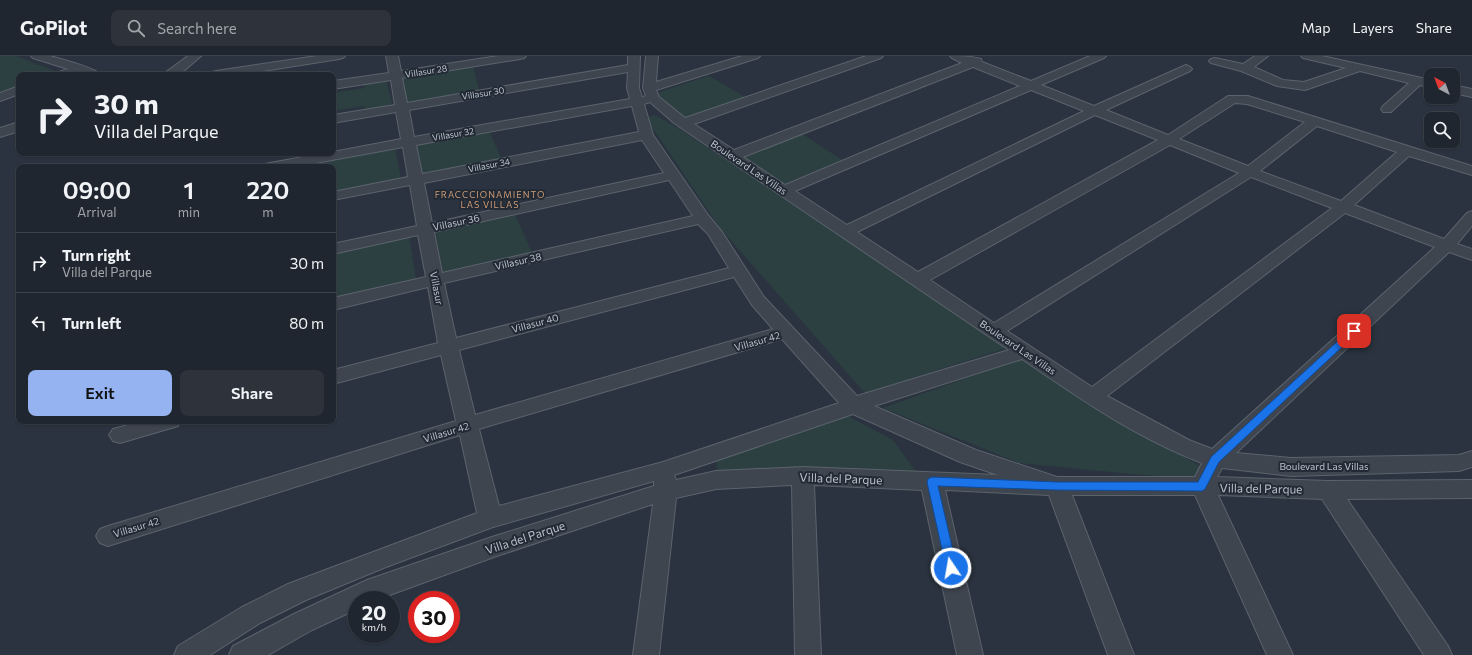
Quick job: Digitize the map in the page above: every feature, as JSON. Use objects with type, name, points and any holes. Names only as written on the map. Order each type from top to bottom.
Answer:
[{"type":"street","points":[[37,56],[87,72]]},
{"type":"street","points":[[174,72],[195,56]]},
{"type":"street","points":[[235,72],[339,56]]},
{"type":"street","name":"Villasur","points":[[392,56],[435,280],[467,425],[490,518]]},
{"type":"street","name":"Villasur 28","points":[[336,85],[520,56]]},
{"type":"street","points":[[652,56],[647,96],[646,135],[702,218],[714,232],[737,271],[758,301],[853,405],[968,456],[1057,486],[1121,655]]},
{"type":"street","name":"Villasur 32","points":[[336,155],[647,96],[754,56]]},
{"type":"street","points":[[684,123],[877,56]]},
{"type":"street","points":[[956,56],[1250,172],[1472,255]]},
{"type":"street","points":[[732,156],[988,56]]},
{"type":"street","points":[[783,191],[1100,56]]},
{"type":"street","points":[[1245,68],[1262,56]]},
{"type":"street","points":[[1307,56],[1424,82]]},
{"type":"street","points":[[1215,61],[1245,68],[1281,83],[1305,86],[1360,68]]},
{"type":"street","points":[[634,62],[633,88],[647,96]]},
{"type":"street","name":"Villasur 30","points":[[336,118],[634,62]]},
{"type":"street","points":[[71,72],[79,69]]},
{"type":"street","points":[[845,232],[1094,111],[1186,69]]},
{"type":"street","points":[[1387,108],[1418,81]]},
{"type":"street","points":[[1460,90],[1472,93]]},
{"type":"street","points":[[0,97],[16,91]]},
{"type":"street","name":"Boulevard Las Villas","points":[[647,96],[783,191],[1092,397],[1181,446],[1215,459],[1291,467],[1458,463],[1472,459]]},
{"type":"street","points":[[917,280],[1169,140],[1232,99],[1248,100],[1472,170]]},
{"type":"street","points":[[994,331],[1250,172],[1315,121]]},
{"type":"street","points":[[0,133],[16,127]]},
{"type":"street","name":"Villasur 34","points":[[336,195],[646,135]]},
{"type":"street","points":[[1092,397],[1344,206],[1406,150]]},
{"type":"street","name":"Villasur 32","points":[[287,164],[331,156]]},
{"type":"street","name":"Villasur 36","points":[[336,248],[673,175]]},
{"type":"street","points":[[1280,655],[1202,486],[1215,459],[1447,245],[1472,216]]},
{"type":"street","name":"Villasur 38","points":[[336,303],[702,218]]},
{"type":"street","name":"Villasur 40","points":[[336,376],[737,271]]},
{"type":"street","name":"Villasur 42","points":[[108,536],[467,425],[785,332]]},
{"type":"street","name":"Villa del Parque","points":[[242,655],[303,622],[376,588],[492,547],[665,481],[845,410],[853,405],[1025,352]]},
{"type":"street","points":[[120,434],[158,424]]},
{"type":"street","points":[[803,476],[808,655]]},
{"type":"street","name":"Villa del Parque","points":[[186,655],[251,615],[284,599],[377,560],[490,518],[665,481],[803,476],[1057,486],[1202,486],[1328,490],[1471,491]]},
{"type":"street","points":[[646,655],[665,481]]},
{"type":"street","points":[[932,482],[970,655]]},
{"type":"street","points":[[1328,490],[1438,655]]},
{"type":"street","points":[[376,588],[377,560]]},
{"type":"shaded area","points":[[0,56],[16,56],[57,72],[16,72],[16,86],[0,92]]},
{"type":"shaded area","points":[[473,66],[479,91],[406,103],[402,76]]},
{"type":"shaded area","points":[[709,76],[747,98],[682,118],[657,94],[662,91]]},
{"type":"shaded area","points":[[386,79],[392,104],[366,110],[364,106],[336,111],[336,93],[365,88],[362,83]]},
{"type":"shaded area","points":[[655,115],[678,128],[1010,347],[865,393],[720,228],[646,118]]},
{"type":"shaded area","points":[[488,129],[502,160],[419,176],[414,142]]},
{"type":"shaded area","points":[[801,133],[842,160],[784,184],[739,155]]},
{"type":"shaded area","points":[[395,147],[401,180],[336,192],[336,164],[316,164],[315,161]]},
{"type":"shaded area","points":[[514,212],[532,253],[443,274],[435,229]]},
{"type":"shaded area","points":[[409,235],[416,280],[336,297],[336,250]]},
{"type":"shaded area","points":[[1022,358],[1205,469],[1195,480],[1019,463],[883,408]]},
{"type":"shaded area","points":[[844,414],[893,440],[916,472],[717,470],[716,456]]},
{"type":"district","name":"FRACCCIONAMIENTO LAS VILLAS","points":[[490,200]]},
{"type":"route","points":[[951,568],[932,482],[1057,486],[1202,486],[1215,459],[1354,331]]}]
